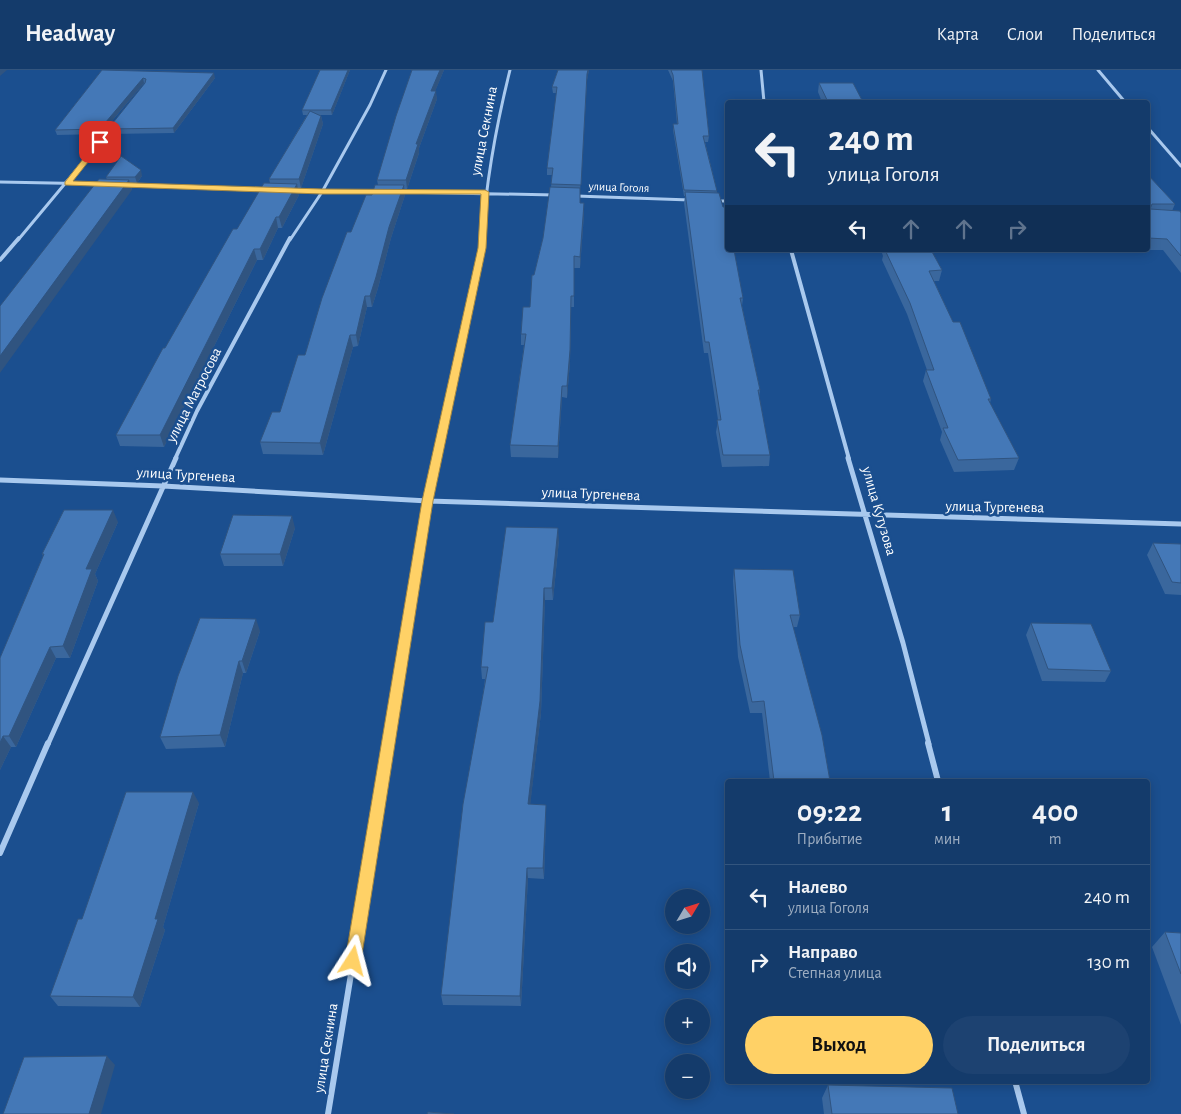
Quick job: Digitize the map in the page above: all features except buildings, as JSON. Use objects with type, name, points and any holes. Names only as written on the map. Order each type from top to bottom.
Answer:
[{"type":"street","name":"улица Матросова","points":[[0,853],[197,411],[291,237],[322,192],[370,105],[386,70]]},
{"type":"street","name":"улица Секнина","points":[[328,1114],[428,501],[482,248],[485,192],[498,119],[510,70]]},
{"type":"street","points":[[761,70],[764,100]]},
{"type":"street","points":[[1098,70],[1123,100]]},
{"type":"street","points":[[0,260],[67,183],[115,123]]},
{"type":"street","points":[[1150,130],[1181,166]]},
{"type":"street","points":[[0,182],[106,184]]},
{"type":"street","points":[[116,185],[273,190]]},
{"type":"street","points":[[292,191],[379,192]]},
{"type":"street","points":[[389,192],[485,192],[563,195]]},
{"type":"street","name":"улица Гоголя","points":[[572,196],[698,200]]},
{"type":"street","points":[[708,201],[725,201]]},
{"type":"street","name":"улица Кутузова","points":[[792,252],[826,383],[903,643],[937,779]]},
{"type":"street","name":"улица Тургенева","points":[[0,480],[163,486],[428,501],[866,516],[1181,524]]},
{"type":"street","points":[[1016,1084],[1024,1114]]},
{"type":"route","points":[[100,142],[67,183],[322,192],[485,192],[482,248],[428,501],[353,961]]}]
